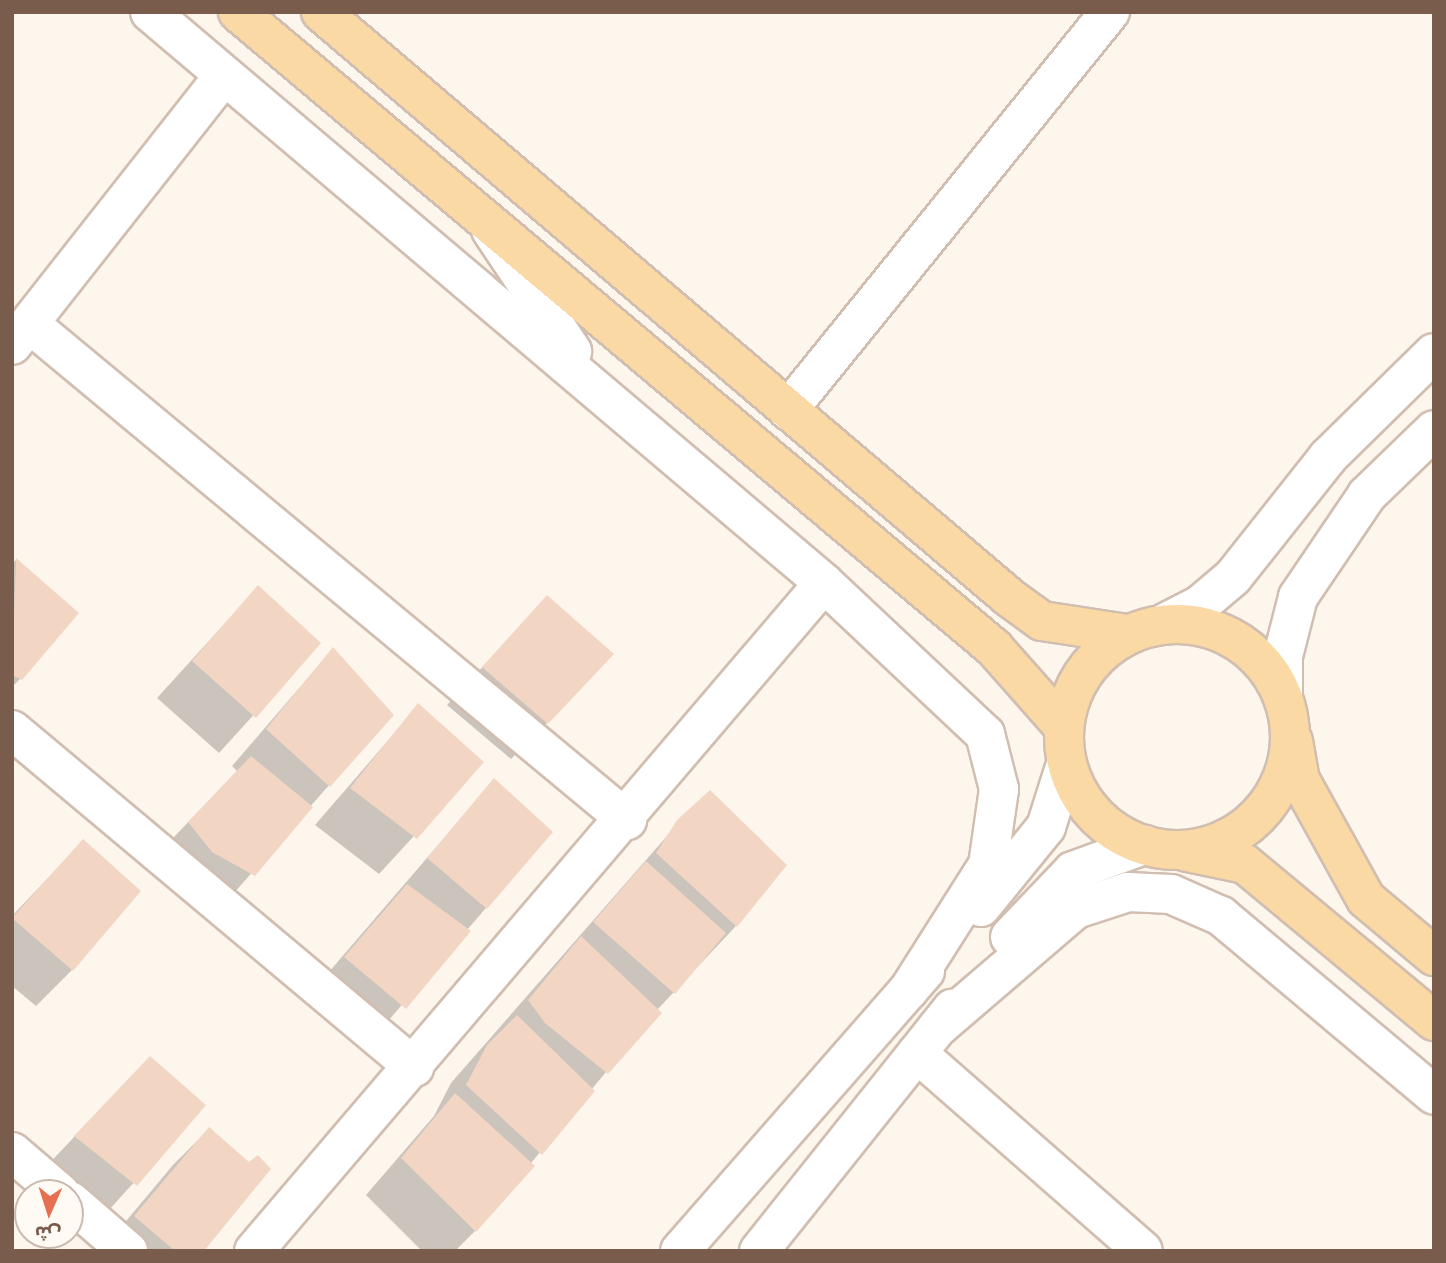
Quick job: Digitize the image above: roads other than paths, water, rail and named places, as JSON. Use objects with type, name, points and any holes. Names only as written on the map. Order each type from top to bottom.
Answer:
[{"type":"main road","points":[[238,12],[994,648],[1063,726]]},
{"type":"main road","points":[[321,12],[788,410],[1042,621],[1127,634]]},
{"type":"main road","points":[[1434,956],[1366,899],[1300,780],[1287,710],[1263,662],[1235,638],[1201,625],[1165,623],[1127,634],[1096,657],[1074,689],[1063,726],[1066,764],[1082,800],[1109,828],[1144,845],[1182,850],[1245,864],[1434,1021]]},
{"type":"main road","points":[[1182,850],[1218,843],[1258,816],[1289,764],[1287,710]]},
{"type":"street","points":[[150,12],[824,583],[985,734],[999,789],[988,865],[908,990]]},
{"type":"street","points":[[788,410],[1110,12]]},
{"type":"street","points":[[224,76],[22,335],[627,820]]},
{"type":"street","points":[[484,219],[549,320],[609,401]]},
{"type":"street","points":[[469,282],[549,320],[658,366]]},
{"type":"street","points":[[1165,623],[1200,605],[1233,577],[1328,457],[1434,353]]},
{"type":"street","points":[[1287,710],[1283,656],[1298,597],[1367,495],[1434,430]]},
{"type":"street","points":[[254,1251],[627,820],[824,583]]},
{"type":"street","points":[[12,730],[414,1067]]},
{"type":"street","points":[[680,1251],[1046,827],[1066,764]]},
{"type":"street","points":[[759,1251],[1027,915],[1073,871],[1144,845]]},
{"type":"street","points":[[927,1040],[1076,909],[1128,892],[1171,894],[1221,916],[1434,1095]]},
{"type":"street","points":[[927,1040],[1143,1251]]},
{"type":"street","points":[[12,1152],[44,1179]]},
{"type":"street","points":[[84,1213],[128,1251]]}]
